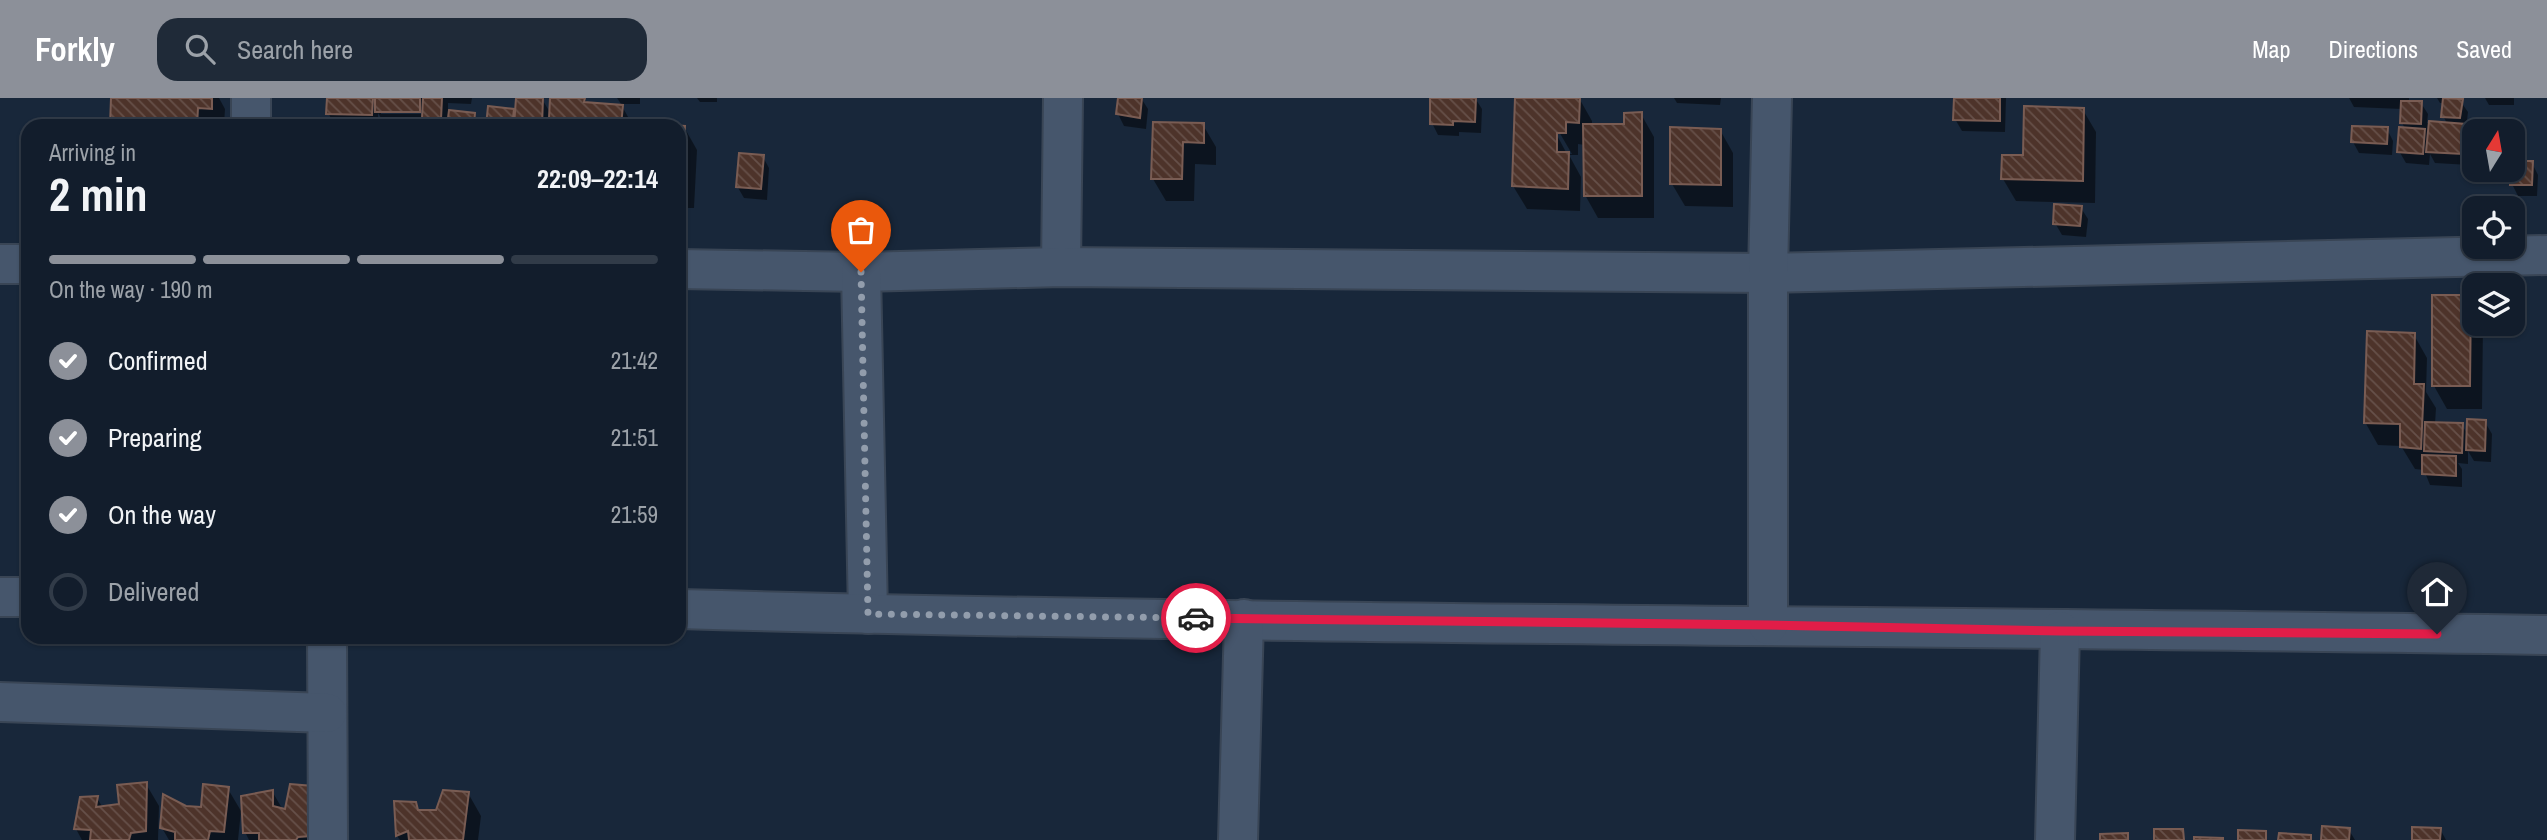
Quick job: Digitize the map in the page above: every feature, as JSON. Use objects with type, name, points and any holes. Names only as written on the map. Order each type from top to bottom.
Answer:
[{"type":"street","points":[[251,98],[251,119]]},
{"type":"street","points":[[1061,267],[1063,98]]},
{"type":"street","points":[[1768,625],[1768,273],[1772,98]]},
{"type":"street","points":[[686,270],[861,272],[1061,267],[1768,273],[2547,255]]},
{"type":"street","points":[[0,264],[21,264]]},
{"type":"street","points":[[861,272],[868,614]]},
{"type":"street","points":[[0,597],[21,597]]},
{"type":"street","points":[[686,609],[2060,631],[2547,635]]},
{"type":"street","points":[[1238,840],[1244,619]]},
{"type":"street","points":[[2055,840],[2060,631]]},
{"type":"street","points":[[327,644],[328,840]]},
{"type":"street","points":[[0,702],[327,713]]},
{"type":"building","points":[[111,98],[212,98],[212,109],[198,108],[197,119],[110,119]]},
{"type":"building","points":[[327,98],[373,98],[372,115],[326,114]]},
{"type":"building","points":[[375,98],[420,98],[420,112],[375,112]]},
{"type":"building","points":[[423,98],[442,98],[441,119],[422,118]]},
{"type":"building","points":[[516,98],[543,98],[542,119],[514,119]]},
{"type":"building","points":[[550,98],[585,98],[584,102],[623,105],[622,119],[549,118]]},
{"type":"building","points":[[1118,98],[1142,98],[1140,118],[1116,114]]},
{"type":"building","points":[[1430,98],[1476,98],[1475,122],[1430,124]]},
{"type":"building","points":[[1515,98],[1580,98],[1579,123],[1566,122],[1566,133],[1557,133],[1557,152],[1569,152],[1568,189],[1512,186]]},
{"type":"building","points":[[1954,98],[2000,98],[2000,121],[1953,120]]},
{"type":"building","points":[[2443,98],[2463,99],[2460,118],[2441,117]]},
{"type":"building","points":[[2401,101],[2422,101],[2421,124],[2400,123]]},
{"type":"building","points":[[488,106],[514,109],[513,119],[487,119]]},
{"type":"building","points":[[2024,106],[2084,108],[2083,181],[2001,179],[2002,155],[2023,155]]},
{"type":"building","points":[[449,110],[475,113],[475,119],[448,119]]},
{"type":"building","points":[[1642,112],[1642,196],[1584,196],[1583,124],[1624,124],[1624,113]]},
{"type":"building","points":[[2429,121],[2462,124],[2462,154],[2426,152]]},
{"type":"building","points":[[1153,122],[1204,123],[1204,143],[1183,142],[1182,179],[1151,179]]},
{"type":"building","points":[[2352,126],[2388,127],[2387,144],[2351,142]]},
{"type":"building","points":[[1670,127],[1721,129],[1721,185],[1670,184]]},
{"type":"building","points":[[2399,127],[2425,129],[2423,154],[2397,152]]},
{"type":"building","points":[[739,153],[764,155],[761,189],[736,187]]},
{"type":"building","points":[[2525,161],[2533,161],[2532,185],[2510,185],[2510,182],[2525,182]]},
{"type":"building","points":[[2054,204],[2082,206],[2080,226],[2053,224]]},
{"type":"building","points":[[2432,295],[2462,295],[2462,336],[2471,336],[2470,386],[2432,386]]},
{"type":"building","points":[[2367,331],[2415,333],[2414,384],[2424,384],[2421,449],[2400,447],[2400,424],[2364,423]]},
{"type":"building","points":[[2467,419],[2486,420],[2485,451],[2466,450]]},
{"type":"building","points":[[2425,422],[2463,423],[2462,453],[2424,451]]},
{"type":"building","points":[[2422,455],[2456,456],[2456,476],[2422,474]]},
{"type":"building","points":[[147,782],[146,831],[131,833],[129,840],[90,840],[91,830],[74,829],[80,797],[98,796],[96,807],[119,804],[117,785]]},
{"type":"building","points":[[203,784],[229,787],[224,832],[210,831],[208,840],[175,840],[175,832],[160,828],[163,794],[186,806],[201,807]]},
{"type":"building","points":[[290,784],[313,786],[311,836],[298,837],[296,840],[259,840],[259,833],[243,833],[241,796],[273,790],[273,806],[285,809]]},
{"type":"building","points":[[443,790],[469,792],[463,840],[409,840],[408,831],[396,836],[394,801],[416,802],[418,810],[436,810]]},
{"type":"building","points":[[2322,826],[2350,828],[2349,840],[2321,840]]},
{"type":"building","points":[[2412,827],[2441,828],[2440,840],[2412,840]]},
{"type":"building","points":[[2154,829],[2183,829],[2184,840],[2154,840]]},
{"type":"building","points":[[2238,830],[2266,831],[2266,840],[2238,840]]},
{"type":"building","points":[[2128,833],[2128,840],[2100,840],[2100,834]]},
{"type":"building","points":[[2279,833],[2311,835],[2311,840],[2278,840]]},
{"type":"building","points":[[2194,837],[2223,838],[2223,840],[2194,840]]},
{"type":"way so far","points":[[861,272],[868,614],[1196,618]]},
{"type":"route","points":[[1196,618],[2437,634]]}]
